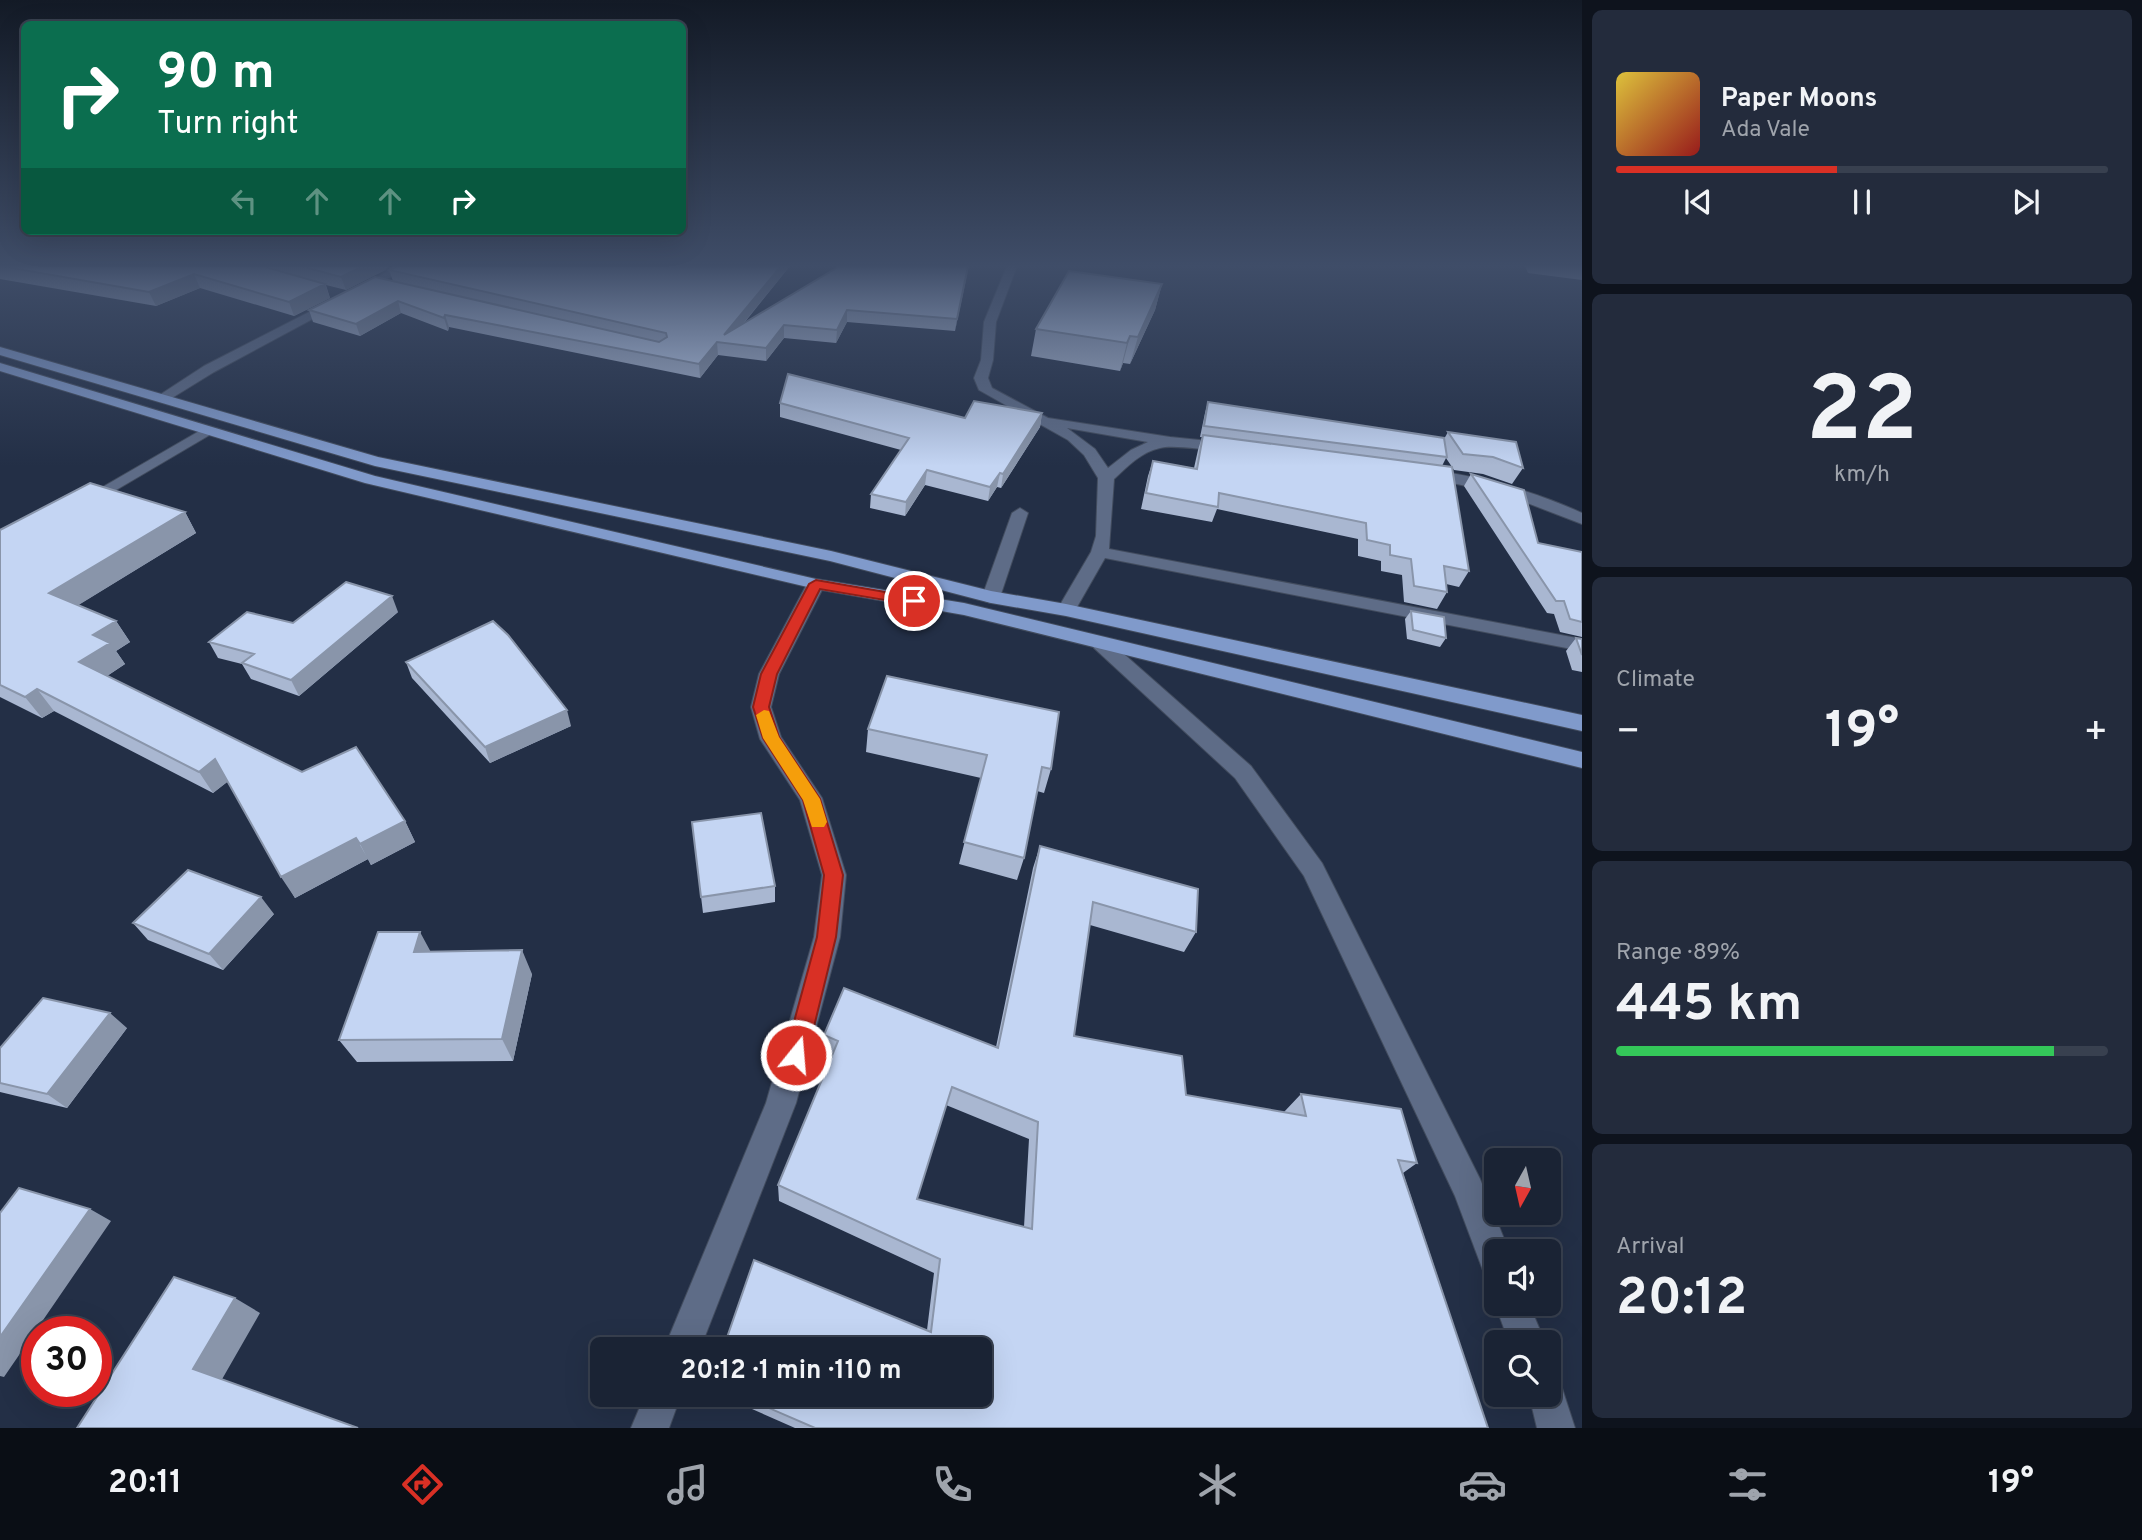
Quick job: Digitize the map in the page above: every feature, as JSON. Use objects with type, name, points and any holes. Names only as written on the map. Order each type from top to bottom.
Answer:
[{"type":"main road","points":[[0,351],[375,461],[831,556],[991,597],[1066,610],[1582,723]]},
{"type":"main road","points":[[0,367],[371,480],[816,584],[964,609],[1582,760]]},
{"type":"street","points":[[162,398],[274,333]]},
{"type":"street","points":[[989,333],[988,360],[981,378],[986,390],[1046,420],[1090,452],[1106,478],[1104,536],[1100,552],[1066,610]]},
{"type":"street","points":[[1046,420],[1174,442],[1247,449]]},
{"type":"street","points":[[65,513],[208,430]]},
{"type":"street","points":[[1106,478],[1142,449],[1174,442]]},
{"type":"street","points":[[1405,471],[1482,481],[1549,504],[1582,519]]},
{"type":"street","points":[[991,597],[1020,513]]},
{"type":"street","points":[[1100,552],[1582,645]]},
{"type":"street","points":[[687,1337],[782,1103],[827,937],[834,875],[811,799],[771,738],[761,707],[769,674],[816,584]]},
{"type":"street","points":[[1101,644],[1243,772],[1313,870],[1469,1190],[1488,1239]]},
{"type":"street","points":[[650,1428],[658,1407]]},
{"type":"street","points":[[1550,1407],[1556,1428]]},
{"type":"building","points":[[536,333],[618,333],[659,342],[667,337],[666,333],[726,333],[724,335],[728,333],[778,333],[766,348],[717,342],[699,364]]},
{"type":"building","points":[[1060,333],[1140,333],[1138,337],[1130,336],[1127,343]]},
{"type":"building","points":[[788,374],[965,418],[974,401],[1042,413],[1003,474],[1000,473],[990,487],[927,470],[906,502],[871,494],[909,438],[780,403]]},
{"type":"building","points":[[1208,402],[1444,438],[1447,457],[1204,426]]},
{"type":"building","points":[[1448,432],[1516,442],[1523,468],[1493,457],[1463,454]]},
{"type":"building","points":[[1203,435],[1452,467],[1469,571],[1444,566],[1447,592],[1414,586],[1411,559],[1390,555],[1390,545],[1367,540],[1366,523],[1219,493],[1218,507],[1146,493],[1153,461],[1197,469]]},
{"type":"building","points":[[1471,474],[1524,490],[1538,543],[1582,552],[1582,622],[1570,619],[1564,601],[1556,601]]},
{"type":"building","points":[[90,483],[185,512],[49,593],[116,621],[93,635],[110,643],[79,662],[302,772],[356,747],[405,821],[360,844],[356,838],[281,877],[215,759],[199,772],[37,689],[25,697],[0,685],[0,530]]},
{"type":"building","points":[[346,582],[392,596],[291,680],[242,663],[254,654],[209,642],[247,612],[293,623]]},
{"type":"building","points":[[1411,611],[1444,617],[1446,638],[1413,630]]},
{"type":"building","points":[[493,621],[508,635],[567,710],[485,747],[406,662]]},
{"type":"building","points":[[1576,638],[1582,639],[1582,655]]},
{"type":"building","points":[[887,676],[1059,712],[1051,769],[1042,767],[1024,858],[964,842],[987,755],[868,729]]},
{"type":"building","points":[[761,813],[775,886],[701,897],[692,822]]},
{"type":"building","points":[[1040,846],[1198,889],[1196,932],[1093,902],[1074,1036],[1182,1056],[1186,1095],[1306,1116],[1301,1094],[1401,1109],[1417,1163],[1398,1160],[1488,1428],[815,1428],[767,1407],[992,1407],[992,1337],[727,1337],[754,1260],[931,1332],[940,1259],[778,1185],[838,1041],[824,1035],[844,988],[998,1048]],"holes":[[[952,1087],[1038,1122],[1032,1229],[917,1199]]]},
{"type":"building","points":[[188,870],[261,897],[209,954],[133,923]]},
{"type":"building","points":[[378,932],[420,932],[414,952],[522,950],[502,1039],[339,1040]]},
{"type":"building","points":[[43,998],[110,1013],[47,1094],[0,1083],[0,1048]]},
{"type":"building","points":[[19,1188],[90,1209],[0,1337],[0,1213]]},
{"type":"building","points":[[174,1277],[235,1298],[193,1369],[358,1428],[77,1428],[90,1407],[112,1407],[112,1374]]},
{"type":"slow traffic","points":[[764,715],[771,738],[811,799],[818,822]]},
{"type":"route","points":[[796,1055],[827,937],[834,875],[811,799],[771,738],[761,707],[769,674],[816,584],[914,601]]}]
